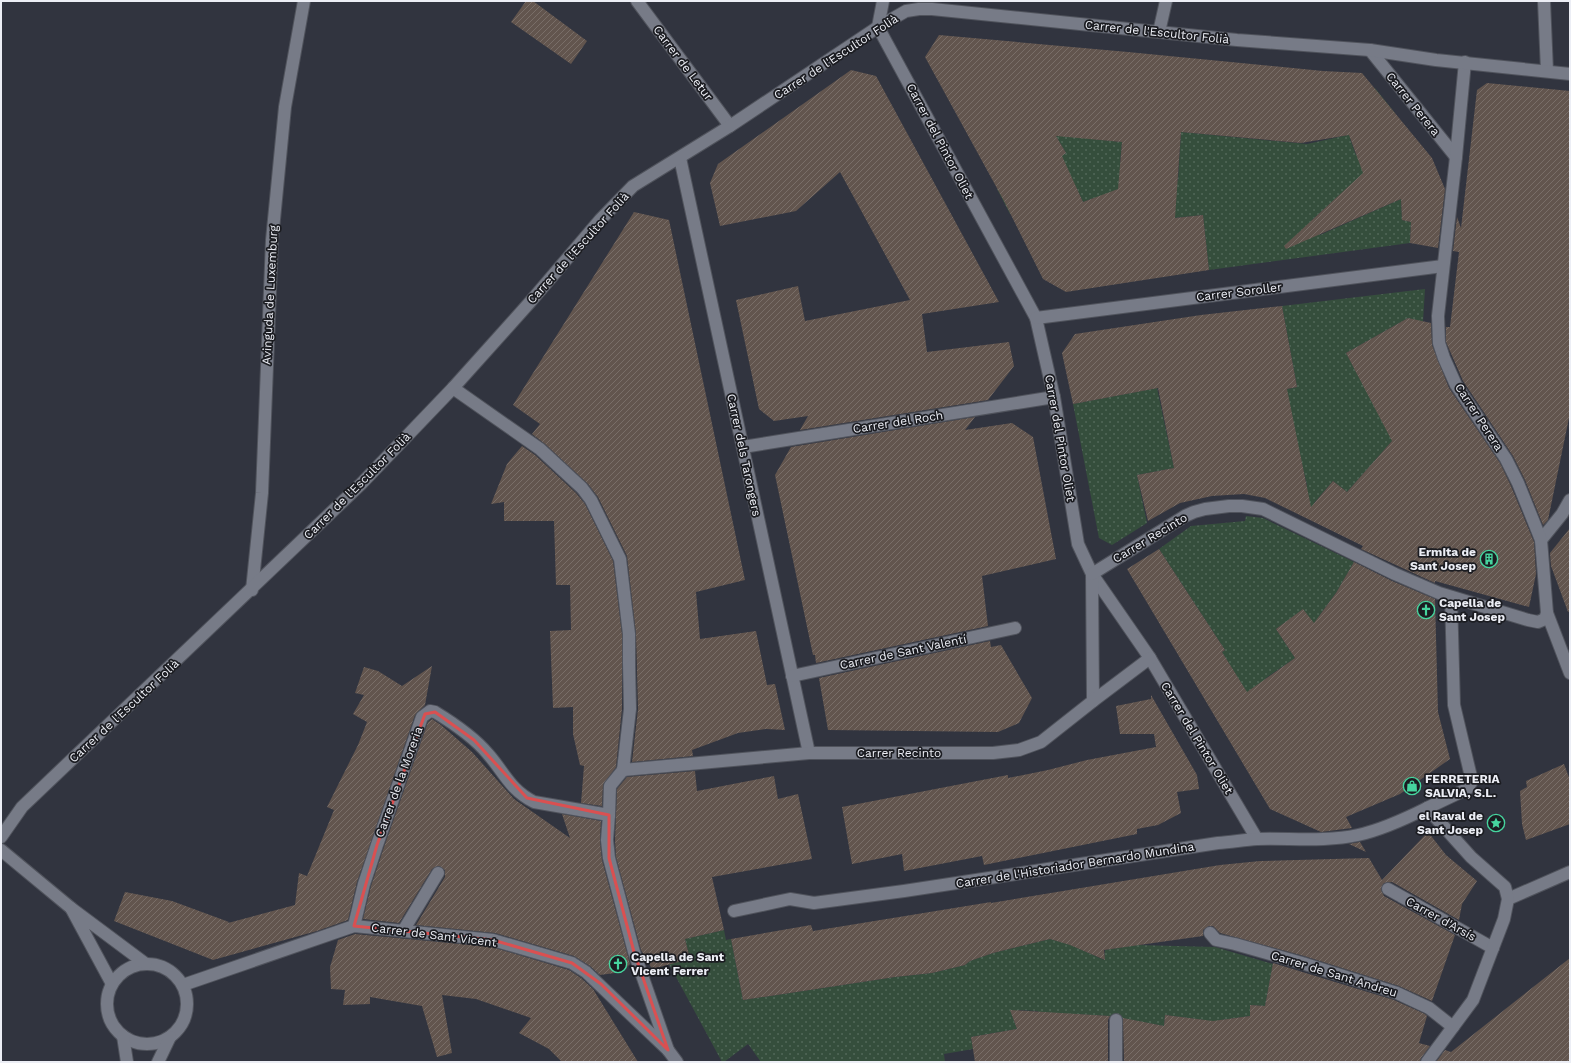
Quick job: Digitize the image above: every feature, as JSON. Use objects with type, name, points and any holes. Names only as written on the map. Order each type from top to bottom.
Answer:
[{"type":"street","name":"Avinguda de Luxemburg","points":[[252,590],[262,493],[272,240],[285,107],[304,1]]},
{"type":"street","name":"Carrer de Letur","points":[[637,1],[730,126]]},
{"type":"street","points":[[878,26],[883,1]]},
{"type":"street","points":[[1159,32],[1166,1]]},
{"type":"street","points":[[1544,1],[1547,71]]},
{"type":"street","name":"Carrer de l'Escultor Folià","points":[[1,837],[22,807],[252,590],[361,484],[453,388],[531,301],[617,201],[633,186],[730,126],[878,26],[906,11],[932,9],[1159,32],[1370,50],[1436,60],[1570,74]]},
{"type":"street","name":"Carrer del Pintor Oliet","points":[[878,26],[1036,318],[1054,397],[1078,544],[1092,574],[1150,658],[1257,840]]},
{"type":"street","name":"Carrer Perera","points":[[1370,50],[1456,157]]},
{"type":"street","name":"Carrer Perera","points":[[1464,62],[1456,157],[1438,316],[1439,343],[1456,385],[1506,459],[1518,483],[1541,540],[1546,607]]},
{"type":"street","name":"Carrer dels Tarongers","points":[[680,158],[809,753]]},
{"type":"street","name":"Carrer Soroller","points":[[1036,318],[1443,266]]},
{"type":"street","points":[[453,388],[540,449],[582,488],[591,500],[620,559],[629,634],[630,709],[623,770],[610,786],[607,840],[609,858],[634,952],[668,1050]]},
{"type":"street","name":"Carrer del Roch","points":[[743,447],[1054,397]]},
{"type":"street","points":[[1541,540],[1562,514],[1570,500]]},
{"type":"street","name":"Carrer Recinto","points":[[1092,574],[1185,516],[1205,509],[1242,506],[1263,509],[1395,574],[1438,593],[1451,597]]},
{"type":"street","points":[[1092,574],[1093,701]]},
{"type":"street","points":[[1430,1057],[1473,1000],[1504,920],[1508,899],[1505,887],[1471,857],[1427,808],[1467,788],[1472,781],[1454,705],[1451,597],[1538,622],[1545,619],[1546,607]]},
{"type":"street","points":[[1546,607],[1570,673]]},
{"type":"street","name":"Carrer de Sant Valentí","points":[[792,676],[1015,628]]},
{"type":"street","name":"Carrer Recinto","points":[[623,770],[809,753],[992,754],[1019,750],[1041,742],[1150,658]]},
{"type":"street","name":"Carrer de la Moreria","points":[[354,926],[364,884],[378,839],[422,717],[430,711],[442,716],[474,740],[488,754],[510,784],[527,798],[534,802],[609,815]]},
{"type":"street","name":"Carrer de l'Historiador Bernardo Mundina","points":[[734,912],[790,899],[814,903],[904,891],[1218,843],[1257,840],[1324,839],[1352,836],[1377,829],[1427,808]]},
{"type":"street","points":[[1,850],[71,908],[146,964]]},
{"type":"street","points":[[1508,899],[1570,872]]},
{"type":"street","points":[[403,930],[438,873]]},
{"type":"street","name":"Carrer d'Arsís","points":[[1388,889],[1493,948]]},
{"type":"street","points":[[71,908],[112,984]]},
{"type":"street","name":"Carrer de Sant Vicent","points":[[183,986],[354,926],[493,940],[572,963],[586,972],[601,984],[668,1050],[677,1062]]},
{"type":"street","name":"Carrer de Sant Andreu","points":[[1210,933],[1216,940],[1302,963],[1397,993],[1429,1008],[1453,1027]]},
{"type":"street","points":[[146,964],[157,965],[176,976],[183,986],[187,1008],[185,1019],[170,1037],[158,1043],[146,1045],[134,1043],[114,1028],[109,1018],[107,1006],[108,995],[112,984],[121,973],[133,967],[146,964]]},
{"type":"street","points":[[1116,1020],[1116,1062]]},
{"type":"street","points":[[123,1036],[127,1062]]},
{"type":"street","points":[[158,1062],[170,1037]]},
{"type":"highlighted area","points":[[435,712],[474,740],[527,798],[609,815],[609,858],[634,952],[668,1050],[601,984],[572,963],[493,940],[354,926],[377,845],[425,714]]},
{"type":"green space","points":[[1375,88],[1395,113],[1350,139],[1356,155],[1383,156],[1312,220],[1320,235],[1401,199],[1402,220],[1411,222],[1410,243],[1209,270],[1203,215],[1173,218],[1094,198],[1083,202],[1076,187],[1066,187],[1010,214],[997,189],[1066,153],[1051,128],[1028,107],[1093,139],[1122,142],[1120,162],[1150,165],[1149,182],[1178,181],[1181,132],[1307,144],[1348,135],[1338,108]]},
{"type":"green space","points":[[1425,289],[1423,322],[1408,318],[1346,353],[1393,440],[1347,492],[1333,481],[1314,503],[1327,515],[1301,515],[1307,485],[1284,390],[1297,387],[1282,306]]},
{"type":"green space","points":[[1157,388],[1174,468],[1137,475],[1147,523],[1112,545],[1099,538],[1073,404]]},
{"type":"green space","points":[[1246,516],[1263,518],[1354,562],[1336,593],[1319,616],[1364,668],[1352,677],[1303,610],[1276,629],[1295,658],[1266,678],[1252,702],[1222,652],[1225,650],[1159,549],[1191,526],[1245,521]]},
{"type":"green space","points":[[724,930],[726,940],[731,939],[743,1000],[895,977],[932,973],[965,965],[970,961],[993,953],[1050,939],[1069,944],[1104,960],[1105,950],[1137,945],[1215,947],[1273,964],[1265,1006],[1250,1005],[1250,1016],[1221,1020],[1208,1062],[1203,1020],[1165,1015],[1164,1026],[1110,1016],[1071,1014],[1038,1015],[1038,1011],[1019,1010],[1012,1015],[1017,1029],[971,1037],[973,1049],[944,1054],[945,1062],[761,1062],[748,1044],[722,1062],[669,964],[690,959],[685,939]]},
{"type":"building","points":[[526,1],[533,1],[587,41],[571,64],[511,22]]},
{"type":"building","points":[[939,35],[1323,71],[1362,73],[1432,158],[1445,189],[1438,248],[1410,243],[1411,222],[1402,220],[1401,199],[1286,249],[1284,246],[1363,173],[1349,135],[1301,143],[1181,132],[1175,218],[1203,215],[1209,270],[1066,292],[1043,279],[1004,201],[925,57]],"holes":[[[1056,136],[1122,142],[1118,189],[1083,202],[1062,156],[1066,153]]]},
{"type":"building","points":[[851,70],[876,76],[999,302],[922,314],[927,352],[1009,342],[1014,366],[988,400],[800,430],[808,416],[774,421],[759,409],[736,300],[798,286],[805,321],[910,300],[840,172],[796,211],[720,226],[710,183],[718,164]]},
{"type":"building","points":[[1487,83],[1570,91],[1570,413],[1548,520],[1543,525],[1525,480],[1513,456],[1463,381],[1446,342],[1446,327],[1450,327],[1459,252],[1453,251],[1457,217],[1461,228],[1477,90]]},
{"type":"building","points":[[634,212],[669,220],[745,580],[696,592],[700,639],[756,631],[767,685],[775,684],[785,730],[766,729],[738,733],[692,750],[693,756],[632,762],[638,709],[636,634],[627,556],[598,497],[588,484],[532,434],[540,424],[513,405]]},
{"type":"building","points":[[1282,306],[1297,387],[1287,389],[1311,507],[1333,481],[1347,492],[1392,441],[1346,353],[1408,318],[1431,323],[1432,345],[1449,388],[1500,463],[1534,542],[1536,574],[1529,607],[1435,581],[1435,583],[1361,549],[1363,546],[1265,498],[1244,494],[1212,496],[1180,503],[1148,521],[1137,475],[1174,468],[1158,388],[1073,404],[1062,353],[1075,334],[1201,315]]},
{"type":"building","points":[[975,417],[965,430],[1012,423],[1033,437],[1056,559],[982,576],[988,626],[816,663],[815,655],[813,655],[775,475],[791,447]]},
{"type":"building","points":[[522,446],[535,455],[576,493],[585,504],[613,561],[622,634],[622,709],[616,767],[603,785],[602,806],[581,803],[584,766],[580,765],[573,734],[573,707],[553,708],[550,631],[571,630],[570,585],[556,585],[554,521],[504,521],[504,502],[491,504],[507,464]]},
{"type":"building","points":[[1570,528],[1570,611],[1568,612],[1551,566],[1550,553]]},
{"type":"building","points":[[1159,549],[1225,650],[1222,652],[1247,692],[1295,658],[1276,629],[1303,609],[1314,623],[1336,593],[1354,562],[1392,581],[1435,599],[1438,712],[1450,759],[1400,794],[1346,817],[1352,828],[1321,832],[1270,809],[1127,569]]},
{"type":"building","points":[[990,641],[991,647],[1001,645],[1032,698],[1019,723],[998,732],[828,730],[819,678]]},
{"type":"building","points":[[432,666],[425,705],[415,715],[357,882],[348,920],[317,931],[213,960],[114,921],[125,892],[172,901],[229,922],[228,923],[295,905],[299,873],[307,876],[334,810],[327,807],[358,745],[367,722],[353,714],[364,695],[355,693],[364,667],[378,671],[402,686]]},
{"type":"building","points":[[1151,695],[1197,775],[1199,789],[1177,792],[1181,813],[1158,825],[1137,829],[1137,834],[984,865],[982,856],[904,871],[902,854],[852,864],[842,807],[1008,775],[1008,778],[1087,760],[1156,747],[1154,734],[1120,734],[1116,706],[1151,699]]},
{"type":"building","points":[[432,719],[472,752],[514,799],[570,838],[562,814],[601,821],[600,841],[602,860],[630,964],[622,972],[600,975],[590,966],[574,956],[495,933],[416,925],[445,877],[445,870],[439,866],[432,869],[399,923],[363,919],[371,886],[384,847],[428,722]]},
{"type":"building","points":[[1564,764],[1570,780],[1570,824],[1526,840],[1522,824],[1520,791],[1527,787],[1526,781]]},
{"type":"building","points":[[695,771],[697,791],[774,776],[778,799],[798,794],[812,859],[712,877],[724,930],[685,939],[690,959],[652,969],[641,950],[616,857],[615,840],[617,789],[627,777]]},
{"type":"building","points":[[1428,832],[1446,855],[1477,881],[1462,904],[1459,920],[1392,882],[1384,883],[1381,889],[1384,896],[1455,935],[1432,1001],[1399,986],[1304,956],[1220,933],[1213,926],[1209,926],[1203,930],[1203,936],[1104,950],[1105,960],[1070,945],[1050,939],[993,953],[970,961],[965,965],[932,973],[895,977],[743,1000],[731,939],[811,925],[813,931],[1220,865],[1260,861],[1369,858],[1382,880]]},
{"type":"building","points":[[1360,842],[1366,852],[1349,844]]},
{"type":"building","points":[[355,934],[492,947],[569,970],[593,989],[638,1062],[562,1062],[549,1049],[519,1033],[531,1018],[476,999],[442,995],[452,1053],[437,1057],[422,1006],[370,997],[370,1004],[343,1005],[345,990],[331,989],[330,967],[338,940]]},
{"type":"building","points":[[1570,958],[1570,1062],[1436,1062],[1445,1050],[1451,1052]]},
{"type":"building","points":[[1273,963],[1394,1000],[1425,1014],[1427,1016],[1419,1043],[1430,1046],[1421,1058],[1420,1062],[1124,1062],[1123,1018],[1164,1026],[1165,1015],[1213,1021],[1250,1016],[1250,1005],[1265,1006]]},
{"type":"building","points":[[1010,1010],[1110,1016],[1108,1020],[1108,1062],[975,1062],[971,1037],[1017,1029]]},
{"type":"place","name":"Ermita de Sant Josep","points":[[1489,559]]},
{"type":"place","name":"Capella de Sant Josep","points":[[1426,610]]},
{"type":"place","name":"FERRETERIA SALVIA, S.L.","points":[[1412,786]]},
{"type":"place","name":"el Raval de Sant Josep","points":[[1496,823]]},
{"type":"place","name":"Capella de Sant Vicent Ferrer","points":[[618,964]]}]
